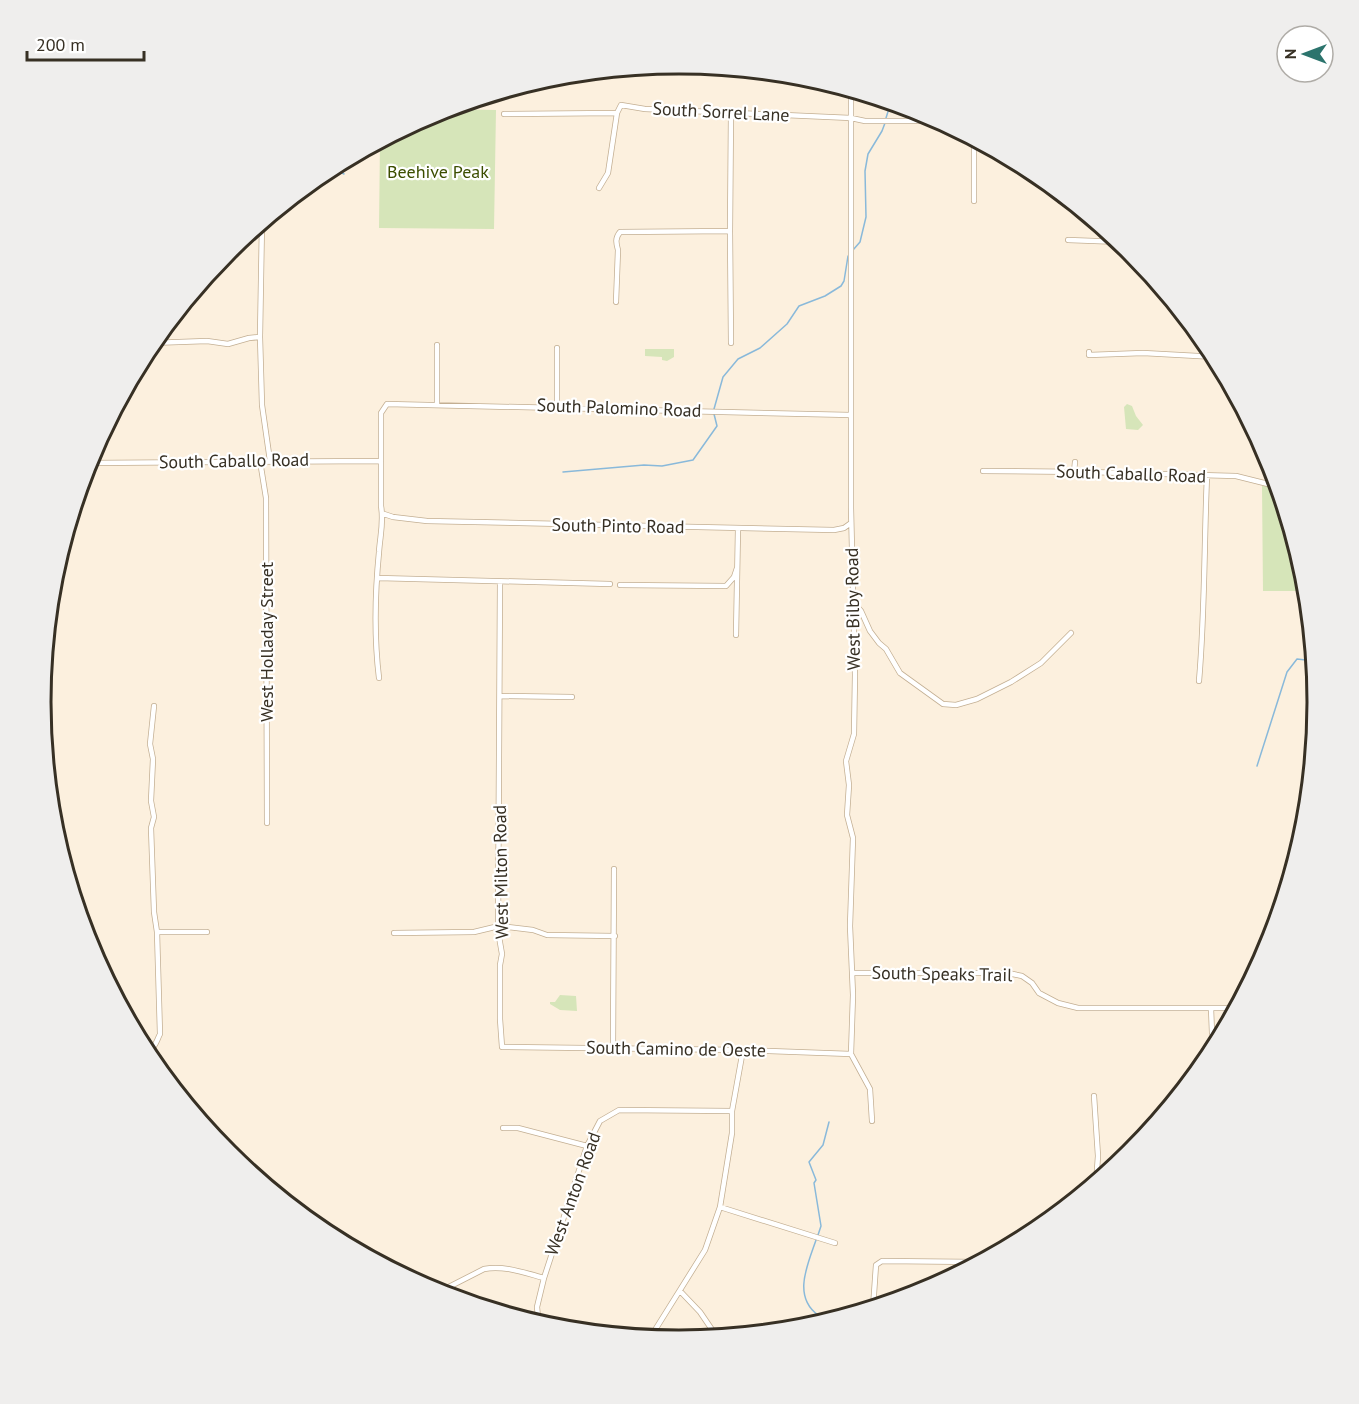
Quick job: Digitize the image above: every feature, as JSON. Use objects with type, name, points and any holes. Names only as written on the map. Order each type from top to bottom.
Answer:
[{"type":"street","name":"West Bilby Road","points":[[851,98],[850,415],[855,715],[854,734],[846,762],[849,785],[846,809],[853,838],[850,926],[851,1054],[870,1089],[872,1121]]},
{"type":"street","name":"South Sorrel Lane","points":[[504,114],[616,113],[621,105],[645,109],[851,118],[865,121],[920,121]]},
{"type":"street","points":[[731,112],[729,231],[731,343]]},
{"type":"street","points":[[599,188],[608,173],[616,113]]},
{"type":"street","points":[[974,147],[974,201]]},
{"type":"street","points":[[616,302],[618,250],[616,242],[620,232],[729,231]]},
{"type":"street","points":[[262,232],[260,337],[262,405],[270,461]]},
{"type":"street","points":[[1068,240],[1107,241]]},
{"type":"street","points":[[164,343],[207,341],[228,344],[260,337]]},
{"type":"street","points":[[437,345],[437,404]]},
{"type":"street","points":[[557,348],[557,406]]},
{"type":"street","points":[[1089,353],[1203,355]]},
{"type":"street","name":"South Palomino Road","points":[[381,461],[381,413],[387,404],[557,406],[850,415]]},
{"type":"street","name":"West Holladay Street","points":[[260,461],[266,498],[267,823]]},
{"type":"street","points":[[379,678],[376,652],[378,578],[384,514],[381,507],[383,482],[381,461]]},
{"type":"street","name":"South Caballo Road","points":[[98,464],[381,461]]},
{"type":"street","points":[[1074,472],[1075,462]]},
{"type":"street","name":"South Caballo Road","points":[[983,471],[1236,476],[1268,483]]},
{"type":"street","points":[[1199,681],[1205,598],[1207,476]]},
{"type":"street","name":"South Pinto Road","points":[[384,514],[427,520],[738,529],[834,530],[844,528],[851,523]]},
{"type":"street","points":[[736,635],[738,529]]},
{"type":"street","points":[[620,585],[726,586],[734,577],[737,568]]},
{"type":"street","points":[[378,578],[610,584]]},
{"type":"street","name":"West Milton Road","points":[[500,582],[499,926],[502,954],[500,965],[502,1047]]},
{"type":"street","points":[[852,600],[861,611],[870,631],[886,649],[900,673],[943,704],[956,705],[977,699],[1011,682],[1041,663],[1071,633]]},
{"type":"street","points":[[500,696],[572,697]]},
{"type":"street","points":[[154,706],[150,744],[153,759],[151,801],[154,817],[151,828],[160,1034],[155,1047]]},
{"type":"street","points":[[613,1048],[614,870]]},
{"type":"street","points":[[394,933],[474,932],[499,926],[533,930],[547,935],[615,936]]},
{"type":"street","points":[[157,932],[207,932]]},
{"type":"street","name":"South Speaks Trail","points":[[852,973],[1008,973],[1022,976],[1032,983],[1039,993],[1058,1003],[1078,1008],[1228,1008]]},
{"type":"street","points":[[1210,1008],[1212,1034]]},
{"type":"street","name":"South Camino de Oeste","points":[[502,1047],[743,1050],[851,1054]]},
{"type":"street","points":[[655,1329],[705,1250],[720,1207],[732,1133],[732,1111],[743,1050]]},
{"type":"street","points":[[1094,1096],[1098,1156],[1097,1172]]},
{"type":"street","name":"West Anton Road","points":[[538,1314],[537,1307],[544,1278],[587,1146],[600,1121],[619,1110],[732,1111]]},
{"type":"street","points":[[503,1128],[518,1128],[587,1146]]},
{"type":"street","points":[[720,1207],[835,1243]]},
{"type":"street","points":[[874,1300],[876,1265],[887,1260],[965,1262]]},
{"type":"street","points":[[449,1287],[484,1269],[493,1267],[544,1278]]},
{"type":"street","points":[[680,1291],[700,1312],[712,1329]]},
{"type":"green space","name":"Beehive Peak","points":[[470,110],[496,110],[494,229],[379,228],[380,150],[439,121]]},
{"type":"green space","points":[[645,349],[674,349],[674,357],[667,361],[662,360],[662,357],[645,356]]},
{"type":"green space","points":[[1127,404],[1132,406],[1143,425],[1138,430],[1126,429],[1124,407]]},
{"type":"green space","points":[[1269,485],[1275,500],[1287,539],[1298,591],[1263,591],[1262,486]]},
{"type":"green space","points":[[560,995],[576,996],[577,1011],[560,1010],[550,1004],[550,1002],[555,1002]]},
{"type":"waterway","points":[[886,118],[889,109]]},
{"type":"waterway","points":[[853,250],[860,242],[866,217],[865,171],[868,154],[885,123]]},
{"type":"waterway","points":[[714,409],[723,377],[738,359],[760,348],[787,324],[799,306],[825,296],[841,286],[848,256]]},
{"type":"waterway","points":[[563,472],[644,465],[662,466],[693,460],[717,426],[714,414]]},
{"type":"waterway","points":[[1257,766],[1287,672],[1297,659],[1307,660]]},
{"type":"waterway","points":[[818,1235],[821,1226],[814,1183],[816,1180],[809,1162],[823,1145],[829,1122]]},
{"type":"waterway","points":[[816,1240],[806,1269],[804,1289],[810,1307],[818,1314]]}]
